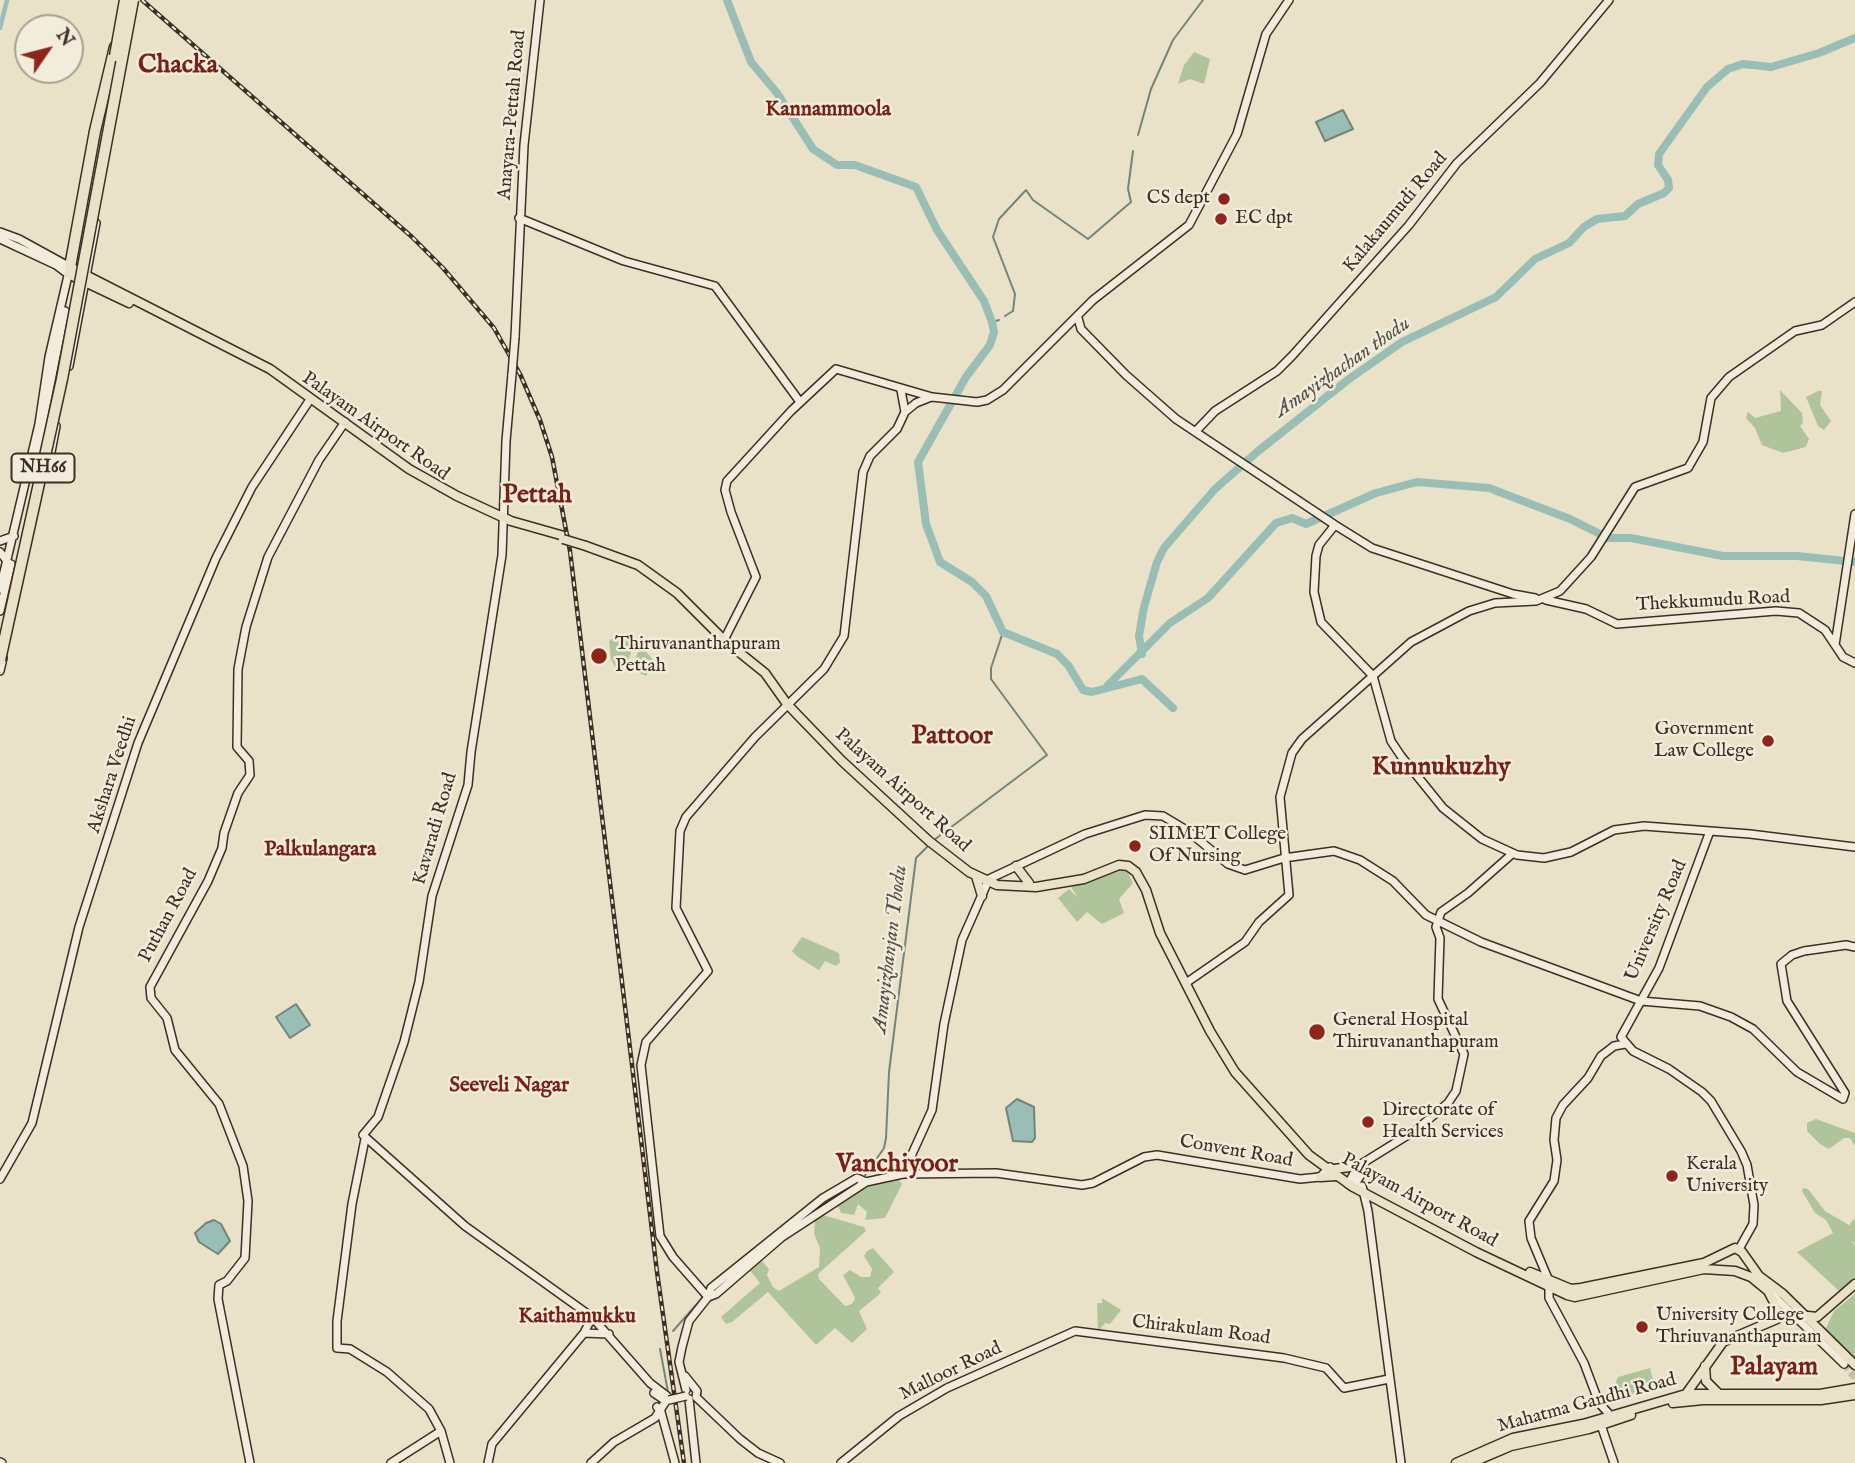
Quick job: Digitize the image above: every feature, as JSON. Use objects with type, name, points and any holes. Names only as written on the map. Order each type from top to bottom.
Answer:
[{"type":"highway","name":"NH66","points":[[0,660],[41,478],[125,0]]},
{"type":"highway","name":"NH66","points":[[0,633],[78,275],[133,0]]},
{"type":"highway","points":[[78,275],[77,228],[97,118],[112,51],[117,44]]},
{"type":"highway","points":[[96,223],[117,113],[114,97]]},
{"type":"main road","name":"Palayam Airport Road","points":[[78,275],[276,378],[344,424]]},
{"type":"main road","name":"Palayam Airport Road","points":[[78,275],[270,369],[398,467],[455,501],[633,559],[666,579],[765,673],[842,761],[934,843],[974,874],[989,881],[1029,883],[1081,876],[1120,861],[1131,862],[1145,875],[1164,930],[1212,1034],[1249,1090],[1329,1169],[1575,1297],[1704,1269],[1732,1271]]},
{"type":"main road","name":"Palayam Airport Road","points":[[504,519],[564,538]]},
{"type":"main road","name":"Palayam Airport Road","points":[[934,843],[997,886],[1046,887],[1093,877],[1119,865],[1128,866],[1143,882],[1160,933],[1188,982]]},
{"type":"main road","points":[[1013,868],[1029,883]]},
{"type":"main road","points":[[974,874],[982,896]]},
{"type":"main road","points":[[1317,1177],[1329,1169],[1361,1165]]},
{"type":"main road","points":[[1686,1394],[1728,1338],[1775,1322],[1777,1308],[1770,1290],[1739,1250],[1729,1250],[1723,1256],[1723,1263],[1732,1271],[1751,1277],[1770,1290],[1807,1316],[1849,1364]]},
{"type":"main road","name":"Palayam Airport Road","points":[[1549,1284],[1570,1289],[1581,1288],[1723,1256]]},
{"type":"main road","points":[[1732,1271],[1744,1266],[1745,1258]]},
{"type":"main road","points":[[1807,1316],[1817,1317],[1855,1284]]},
{"type":"main road","points":[[1705,1366],[1706,1381],[1718,1393]]},
{"type":"main road","name":"Mahatma Gandhi Road","points":[[1460,1462],[1513,1438],[1686,1394],[1820,1394],[1855,1388]]},
{"type":"main road","name":"Mahatma Gandhi Road","points":[[1471,1463],[1526,1441],[1601,1425],[1688,1400],[1821,1400],[1855,1395]]},
{"type":"street","name":"Anayara-Pettah Road","points":[[504,477],[524,145],[540,0]]},
{"type":"street","points":[[726,638],[756,577],[734,522],[725,486],[800,402],[836,369],[860,373],[901,390],[935,397],[967,401],[987,400],[995,396],[1065,331],[1093,300],[1189,225],[1237,134],[1265,34],[1289,0]]},
{"type":"street","name":"Kalakaumudi Road","points":[[1195,432],[1214,411],[1277,371],[1292,356],[1409,225],[1457,163],[1540,83],[1609,0]]},
{"type":"street","points":[[519,218],[624,261],[715,286],[800,402]]},
{"type":"street","points":[[0,671],[54,438],[78,275],[96,223]]},
{"type":"street","points":[[0,232],[78,275]]},
{"type":"street","points":[[0,239],[11,240]]},
{"type":"street","points":[[0,589],[14,536],[64,292],[78,275]]},
{"type":"street","points":[[0,611],[46,418],[66,303],[64,292]]},
{"type":"street","points":[[1188,982],[1245,942],[1259,922],[1289,895],[1280,797],[1292,753],[1302,739],[1411,642],[1469,611],[1494,603],[1543,600],[1560,591],[1591,557],[1635,487],[1688,468],[1703,442],[1711,398],[1729,377],[1795,331],[1822,325],[1855,302]]},
{"type":"street","points":[[1078,318],[1083,330],[1128,378],[1176,419],[1372,548],[1513,594],[1543,600]]},
{"type":"street","points":[[1065,331],[1083,330]]},
{"type":"street","points":[[901,390],[905,412]]},
{"type":"street","points":[[707,1295],[667,1250],[660,1236],[642,1052],[646,1042],[708,971],[676,908],[683,823],[789,702],[824,669],[844,636],[863,472],[870,456],[897,429],[905,412],[916,403],[935,397]]},
{"type":"street","name":"Akshara Veedhi","points":[[0,1179],[32,1123],[79,927],[138,743],[216,558],[252,487],[309,401]]},
{"type":"street","name":"Puthan Road","points":[[250,1463],[218,1299],[219,1285],[227,1281],[245,1258],[248,1201],[243,1166],[219,1104],[175,1050],[167,1018],[151,998],[150,987],[208,881],[222,848],[237,793],[250,775],[249,761],[237,747],[238,669],[246,626],[268,557],[319,460],[344,424]]},
{"type":"street","name":"Kavaradi Road","points":[[363,1135],[378,1117],[404,1042],[419,982],[432,895],[468,785],[500,576],[504,477]]},
{"type":"street","points":[[1835,645],[1855,514]]},
{"type":"street","points":[[1331,523],[1316,556],[1314,592],[1321,622],[1373,676],[1391,741],[1401,756],[1443,808],[1482,839],[1512,854],[1554,858],[1626,827],[1710,831],[1855,847]]},
{"type":"street","points":[[0,541],[14,536]]},
{"type":"street","points":[[0,552],[7,561]]},
{"type":"street","name":"Thekkumudu Road","points":[[1543,600],[1586,609],[1617,624],[1776,611],[1799,613],[1825,630],[1843,657],[1855,663]]},
{"type":"street","points":[[903,1174],[933,1110],[944,1024],[962,940],[989,881],[1106,826],[1154,814],[1175,822],[1234,868],[1245,870],[1284,858],[1334,851],[1360,860],[1393,881],[1419,909],[1438,922],[1545,968],[1641,1001],[1700,1006],[1731,1017],[1753,1029],[1797,1072],[1843,1099],[1845,1093],[1787,1001],[1781,964],[1792,955],[1804,951],[1846,945],[1855,947]]},
{"type":"street","name":"University Road","points":[[1623,1040],[1659,968],[1710,831]]},
{"type":"street","points":[[1401,1463],[1356,1185],[1361,1165],[1436,1114],[1448,1103],[1459,1083],[1464,1054],[1441,1007],[1437,990],[1440,950],[1438,922],[1441,912],[1468,893],[1512,854]]},
{"type":"street","points":[[1611,1415],[1599,1403],[1584,1363],[1549,1298],[1549,1284],[1531,1238],[1529,1221],[1554,1181],[1558,1160],[1554,1140],[1556,1118],[1563,1105],[1588,1078],[1594,1064],[1623,1040],[1702,1092],[1711,1101],[1741,1152],[1747,1165],[1754,1205],[1753,1224],[1739,1250]]},
{"type":"street","points":[[363,1135],[466,1226],[592,1317],[650,1383],[667,1398]]},
{"type":"street","points":[[363,1135],[366,1143],[356,1174],[337,1348],[350,1349],[401,1382],[429,1409],[441,1430],[450,1463]]},
{"type":"street","name":"Convent Road","points":[[866,1182],[903,1174],[913,1176],[996,1173],[1082,1185],[1093,1184],[1144,1157],[1157,1155],[1300,1179],[1317,1177],[1329,1169]]},
{"type":"street","points":[[910,1160],[913,1176]]},
{"type":"street","points":[[696,1463],[692,1394],[679,1362],[689,1321],[711,1288],[776,1234],[858,1178],[866,1182]]},
{"type":"street","points":[[707,1295],[716,1294],[782,1237],[866,1182]]},
{"type":"street","points":[[1770,1290],[1849,1364]]},
{"type":"street","points":[[488,1463],[492,1444],[584,1334],[592,1317]]},
{"type":"street","name":"Chirakulam Road","points":[[1047,1342],[1082,1331],[1273,1356],[1326,1368],[1344,1388],[1389,1379]]},
{"type":"street","points":[[584,1334],[609,1334]]},
{"type":"street","name":"Malloor Road","points":[[841,1463],[900,1416],[947,1388],[1036,1350],[1047,1342]]},
{"type":"street","points":[[650,1383],[675,1463]]},
{"type":"street","points":[[654,1394],[667,1398],[692,1394]]},
{"type":"street","points":[[692,1394],[740,1439],[758,1453],[780,1463]]},
{"type":"street","points":[[591,1463],[614,1442],[655,1418],[667,1398]]},
{"type":"street","points":[[1601,1425],[1614,1463]]},
{"type":"street","points":[[391,1463],[441,1430]]},
{"type":"green space","points":[[1194,52],[1210,59],[1204,84],[1190,79],[1178,84],[1184,65]]},
{"type":"green space","points":[[1780,390],[1802,413],[1803,423],[1800,426],[1809,439],[1806,447],[1783,453],[1762,445],[1755,428],[1746,418],[1748,412],[1755,418],[1781,411]]},
{"type":"green space","points":[[1822,391],[1820,405],[1831,421],[1824,430],[1818,426],[1806,397]]},
{"type":"green space","points":[[616,635],[636,639],[625,669],[615,667],[611,659],[609,641]]},
{"type":"green space","points":[[641,646],[654,661],[646,676],[630,669]]},
{"type":"green space","points":[[1119,868],[1126,869],[1133,883],[1119,899],[1124,913],[1102,924],[1087,912],[1077,922],[1058,898],[1069,889],[1078,898],[1071,887]]},
{"type":"green space","points":[[802,937],[839,953],[840,962],[836,966],[825,961],[819,970],[798,957],[792,951]]},
{"type":"green space","points":[[1816,1119],[1855,1133],[1855,1146],[1850,1138],[1844,1138],[1829,1149],[1820,1144],[1807,1131],[1807,1123]]},
{"type":"green space","points":[[897,1177],[902,1184],[885,1218],[865,1220],[867,1212],[858,1204],[854,1215],[841,1213],[838,1206],[866,1184]]},
{"type":"green space","points":[[1803,1188],[1808,1189],[1825,1211],[1849,1225],[1855,1218],[1855,1243],[1851,1241],[1855,1245],[1855,1280],[1839,1291],[1797,1252],[1833,1233],[1826,1220],[1815,1213],[1802,1191]]},
{"type":"green space","points":[[823,1215],[864,1227],[866,1231],[818,1274],[819,1279],[845,1306],[852,1304],[855,1298],[843,1275],[850,1270],[861,1277],[870,1277],[872,1269],[864,1256],[867,1251],[873,1248],[894,1272],[878,1288],[881,1293],[859,1311],[867,1329],[852,1343],[835,1328],[816,1345],[768,1292],[726,1324],[721,1317],[760,1283],[749,1269],[760,1259],[769,1269],[767,1275],[773,1287],[779,1291],[819,1267],[820,1248],[814,1234],[815,1221]]},
{"type":"green space","points":[[1855,1294],[1855,1363],[1825,1330],[1834,1311]]},
{"type":"green space","points":[[1102,1298],[1121,1310],[1110,1324],[1105,1323],[1098,1331],[1097,1303],[1102,1303]]},
{"type":"green space","points":[[1650,1368],[1656,1392],[1617,1398],[1613,1388],[1618,1377]]},
{"type":"water","points":[[1343,110],[1353,129],[1325,141],[1316,122]]},
{"type":"water","points":[[296,1004],[310,1025],[290,1038],[276,1017]]},
{"type":"water","points":[[1017,1099],[1034,1107],[1035,1138],[1032,1142],[1013,1141],[1006,1108]]},
{"type":"water","points":[[214,1220],[221,1224],[230,1241],[218,1254],[199,1242],[195,1233]]},
{"type":"waterway","points":[[0,28],[7,0]]},
{"type":"waterway","points":[[727,0],[751,62],[777,93],[813,149],[837,165],[855,165],[916,187],[937,230],[984,301],[992,322],[994,332],[990,345],[966,377],[918,462],[926,524],[940,562],[972,582],[986,596],[1003,632],[1057,654],[1068,665],[1083,690],[1092,692],[1142,679],[1173,708]]},
{"type":"waterway","points":[[1138,135],[1151,89],[1173,40],[1203,0]]},
{"type":"waterway","name":"Amayizhachan thodu","points":[[1142,654],[1139,636],[1144,607],[1157,562],[1164,548],[1215,489],[1257,452],[1349,379],[1402,342],[1496,297],[1535,259],[1569,243],[1584,227],[1597,219],[1625,216],[1638,204],[1664,193],[1669,188],[1668,180],[1658,165],[1659,154],[1707,87],[1728,69],[1743,64],[1771,67],[1819,53],[1855,38]]},
{"type":"waterway","points":[[1005,316],[1013,311],[1015,294],[993,237],[999,219],[1026,190],[1033,200],[1088,239],[1131,202],[1128,189],[1133,151]]},
{"type":"waterway","points":[[992,322],[999,320]]},
{"type":"waterway","points":[[1108,685],[1170,623],[1208,598],[1276,523],[1292,518],[1306,524],[1376,493],[1417,482],[1489,488],[1570,519],[1608,538],[1631,538],[1723,556],[1797,556],[1855,562]]},
{"type":"waterway","name":"Amayizhanjan Thodu","points":[[934,840],[1047,755],[991,679],[991,668],[1003,632]]},
{"type":"waterway","name":"Amayizhanjan Thodu","points":[[864,1177],[884,1148],[886,1138],[889,1072],[916,858],[928,846]]},
{"type":"waterway","name":"Amayizhanjan Thodu","points":[[673,1331],[703,1297]]},
{"type":"waterway","points":[[660,1349],[668,1392]]},
{"type":"tunnel","points":[[1844,1364],[1855,1378]]},
{"type":"railway","points":[[142,0],[412,237],[443,268],[494,328],[520,374],[540,420],[552,457],[570,551],[657,1272],[684,1463]]},
{"type":"place","name":"CS dept","points":[[1224,199]]},
{"type":"place","name":"EC dpt","points":[[1221,219]]},
{"type":"place","name":"Thiruvananthapuram Pettah","points":[[599,656]]},
{"type":"place","name":"Government Law College","points":[[1768,741]]},
{"type":"place","name":"SIIMET College Of Nursing","points":[[1135,846]]},
{"type":"place","name":"General Hospital Thiruvananthapuram","points":[[1317,1032]]},
{"type":"place","name":"Directorate of Health Services","points":[[1368,1122]]},
{"type":"place","name":"Kerala University","points":[[1672,1176]]},
{"type":"place","name":"University College Thriuvananthapuram","points":[[1642,1327]]},
{"type":"district","name":"Chacka","points":[[178,67]]},
{"type":"district","name":"Kannammoola","points":[[828,111]]},
{"type":"district","name":"Pettah","points":[[537,497]]},
{"type":"district","name":"Pattoor","points":[[952,738]]},
{"type":"district","name":"Kunnukuzhy","points":[[1441,769]]},
{"type":"district","name":"Palkulangara","points":[[320,851]]},
{"type":"district","name":"Seeveli Nagar","points":[[509,1087]]},
{"type":"district","name":"Vanchiyoor","points":[[897,1166]]},
{"type":"district","name":"Kaithamukku","points":[[577,1318]]},
{"type":"district","name":"Palayam","points":[[1774,1369]]}]
